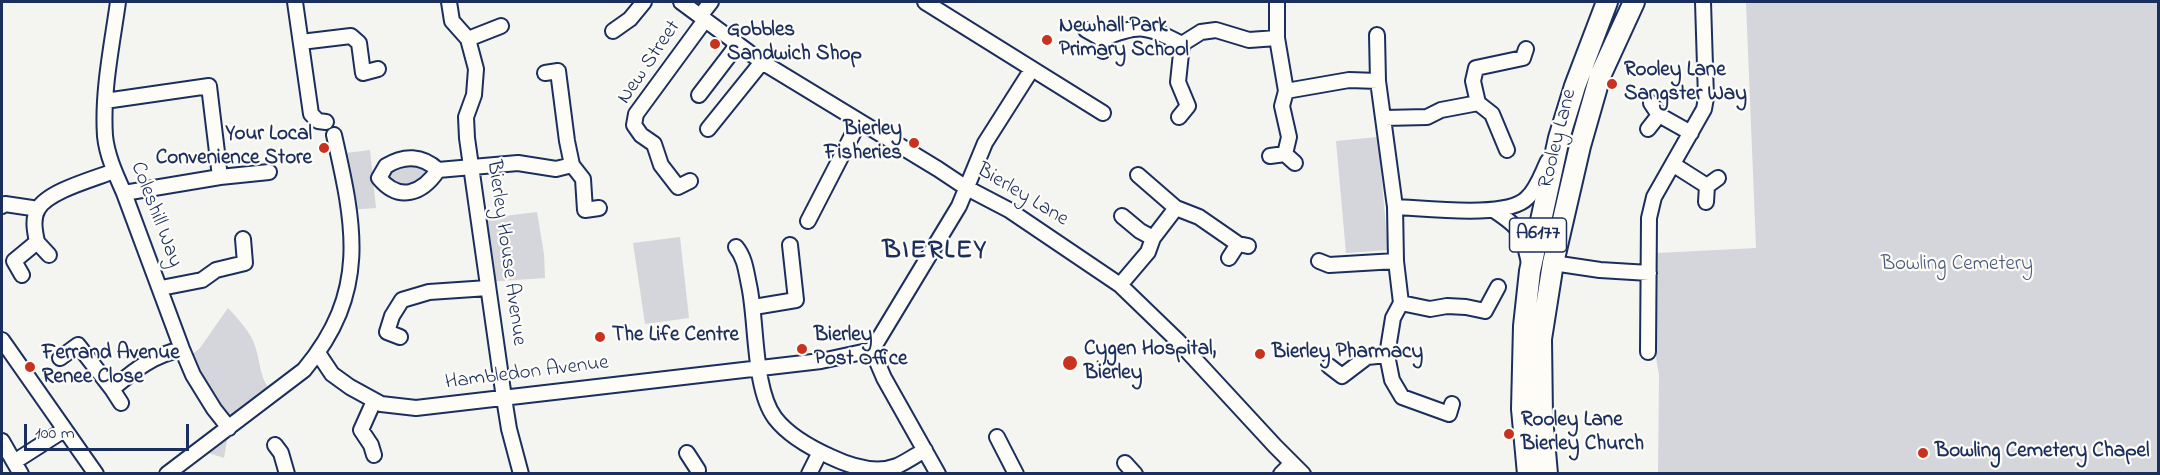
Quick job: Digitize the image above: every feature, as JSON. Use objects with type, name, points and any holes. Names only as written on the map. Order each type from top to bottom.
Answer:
[{"type":"highway","name":"Rooley Lane","points":[[1528,474],[1522,409],[1524,326],[1530,271],[1559,138],[1575,86],[1607,2]]},
{"type":"highway","name":"Rooley Lane","points":[[1547,474],[1542,417],[1541,339],[1553,263],[1580,146],[1600,76],[1634,2]]},
{"type":"street","name":"Coleshill Way","points":[[118,2],[105,101],[105,138],[114,171],[193,375],[229,428]]},
{"type":"street","points":[[295,2],[311,114],[318,121],[327,122]]},
{"type":"street","name":"Bierley House Avenue","points":[[449,2],[452,21],[468,39],[476,69],[474,95],[466,117],[504,398],[509,429],[521,474]]},
{"type":"street","points":[[613,31],[630,19],[644,2]]},
{"type":"street","name":"Bierley Lane","points":[[681,2],[762,62],[965,187],[1009,210],[1120,285],[1178,341],[1303,474]]},
{"type":"street","points":[[703,18],[711,2]]},
{"type":"street","points":[[925,2],[1103,113]]},
{"type":"street","points":[[1270,156],[1290,159],[1289,137],[1282,106],[1286,91],[1277,38],[1277,2]]},
{"type":"street","points":[[1648,351],[1649,218],[1654,197],[1704,109],[1706,98],[1703,7],[1688,13]]},
{"type":"street","name":"New Street","points":[[678,188],[661,165],[654,144],[641,135],[634,126],[636,114],[703,18]]},
{"type":"street","points":[[468,39],[501,26]]},
{"type":"street","points":[[1086,30],[1102,45],[1127,29],[1151,29],[1182,44]]},
{"type":"street","points":[[1182,44],[1201,32],[1216,30],[1249,40],[1277,38]]},
{"type":"street","points":[[301,42],[351,36],[359,43],[363,73],[378,69]]},
{"type":"street","points":[[1377,36],[1378,81],[1395,207],[1396,261],[1401,303],[1393,318],[1387,355],[1392,380],[1402,397],[1449,414]]},
{"type":"street","points":[[699,95],[738,44]]},
{"type":"street","points":[[1179,117],[1188,106],[1178,82],[1182,44]]},
{"type":"street","points":[[1507,150],[1492,114],[1478,103],[1473,81],[1476,68],[1524,53],[1536,64]]},
{"type":"street","points":[[714,126],[762,62]]},
{"type":"street","points":[[938,474],[884,378],[872,351],[959,206],[985,143],[1032,69]]},
{"type":"street","points":[[545,73],[558,71],[572,165],[584,179],[588,213]]},
{"type":"street","points":[[1286,91],[1349,80],[1378,81]]},
{"type":"street","points":[[105,101],[209,87],[220,177]]},
{"type":"street","points":[[1384,118],[1427,117],[1441,110],[1478,103]]},
{"type":"street","points":[[1648,129],[1655,109],[1691,133]]},
{"type":"street","points":[[808,221],[859,122]]},
{"type":"street","points":[[167,474],[304,370],[318,354],[344,303],[352,269],[353,238],[334,135]]},
{"type":"street","points":[[1395,207],[1496,211],[1513,207],[1527,198],[1559,138]]},
{"type":"street","points":[[438,170],[518,164],[555,169],[572,165]]},
{"type":"street","points":[[1674,165],[1713,182],[1706,202]]},
{"type":"street","points":[[49,255],[37,242],[34,228],[37,210],[44,202],[62,191],[114,171]]},
{"type":"street","points":[[124,193],[220,177],[269,172]]},
{"type":"street","points":[[1138,175],[1176,208],[1199,217],[1243,245],[1229,258]]},
{"type":"street","points":[[2,204],[37,210]]},
{"type":"street","points":[[1120,285],[1148,252],[1153,238],[1176,208]]},
{"type":"street","points":[[1496,211],[1516,225],[1524,240],[1530,271]]},
{"type":"street","points":[[1122,216],[1140,231],[1153,238]]},
{"type":"street","points":[[161,288],[202,280],[216,270],[248,268],[243,240]]},
{"type":"street","points":[[22,274],[11,260],[37,242]]},
{"type":"street","points":[[754,308],[800,301],[790,245]]},
{"type":"street","points":[[736,247],[742,254],[754,308],[759,368],[764,396],[775,418],[796,437],[820,452],[849,465],[875,469],[896,466],[925,450]]},
{"type":"street","points":[[1325,268],[1396,261]]},
{"type":"street","points":[[1553,263],[1600,270],[1649,273]]},
{"type":"street","points":[[1401,303],[1430,309],[1456,306],[1485,311],[1498,287]]},
{"type":"street","points":[[400,336],[387,332],[392,316],[402,300],[429,292],[488,288]]},
{"type":"street","points":[[2,340],[96,474]]},
{"type":"street","points":[[60,358],[77,340],[121,403]]},
{"type":"street","points":[[111,389],[144,363],[162,353],[182,349]]},
{"type":"street","name":"Hambledon Avenue","points":[[318,354],[332,374],[374,401],[381,404],[416,408],[821,361],[872,351]]},
{"type":"street","points":[[1329,366],[1342,376],[1367,357],[1387,355]]},
{"type":"street","points":[[374,401],[355,429],[371,445],[374,455]]},
{"type":"street","points":[[2,441],[18,468],[64,430]]},
{"type":"street","points":[[997,437],[1016,474]]},
{"type":"street","points":[[274,445],[281,453],[287,474]]},
{"type":"street","points":[[809,474],[820,452]]},
{"type":"street","points":[[687,453],[697,472]]},
{"type":"street","points":[[1125,463],[1135,474]]},
{"type":"street","points":[[1281,474],[1292,463]]},
{"type":"green space","name":"Bowling Cemetery","points":[[1746,2],[2158,2],[2158,473],[1658,473],[1659,375],[1656,357],[1651,350],[1657,253],[1756,248]]},
{"type":"green space","points":[[1378,137],[1388,250],[1346,253],[1336,141]]},
{"type":"green space","points":[[370,150],[376,208],[349,210],[338,154]]},
{"type":"green space","points":[[392,162],[434,166],[431,181],[396,191],[382,171]]},
{"type":"green space","points":[[537,212],[544,254],[545,278],[487,282],[480,219]]},
{"type":"green space","points":[[680,237],[689,318],[645,324],[633,243]]},
{"type":"green space","points":[[228,308],[250,336],[263,376],[273,394],[229,428],[186,359],[200,348]]},
{"type":"green space","points":[[229,428],[224,458],[199,450]]},
{"type":"place","name":"Newhall Park Primary School","points":[[1047,40]]},
{"type":"place","name":"Gobbles Sandwich Shop","points":[[715,44]]},
{"type":"place","name":"Rooley Lane Sangster Way","points":[[1612,84]]},
{"type":"place","name":"Bierley Fisheries","points":[[914,143]]},
{"type":"place","name":"Your Local Convenience Store","points":[[324,148]]},
{"type":"place","name":"The Life Centre","points":[[600,337]]},
{"type":"place","name":"Bierley Post Office","points":[[802,349]]},
{"type":"place","name":"Bierley Pharmacy","points":[[1260,354]]},
{"type":"place","name":"Cygen Hospital, Bierley","points":[[1070,363]]},
{"type":"place","name":"Ferrand Avenue Renee Close","points":[[30,367]]},
{"type":"place","name":"Rooley Lane Bierley Church","points":[[1509,434]]},
{"type":"place","name":"Bowling Cemetery Chapel","points":[[1923,453]]},
{"type":"district","name":"BIERLEY","points":[[935,253]]}]
